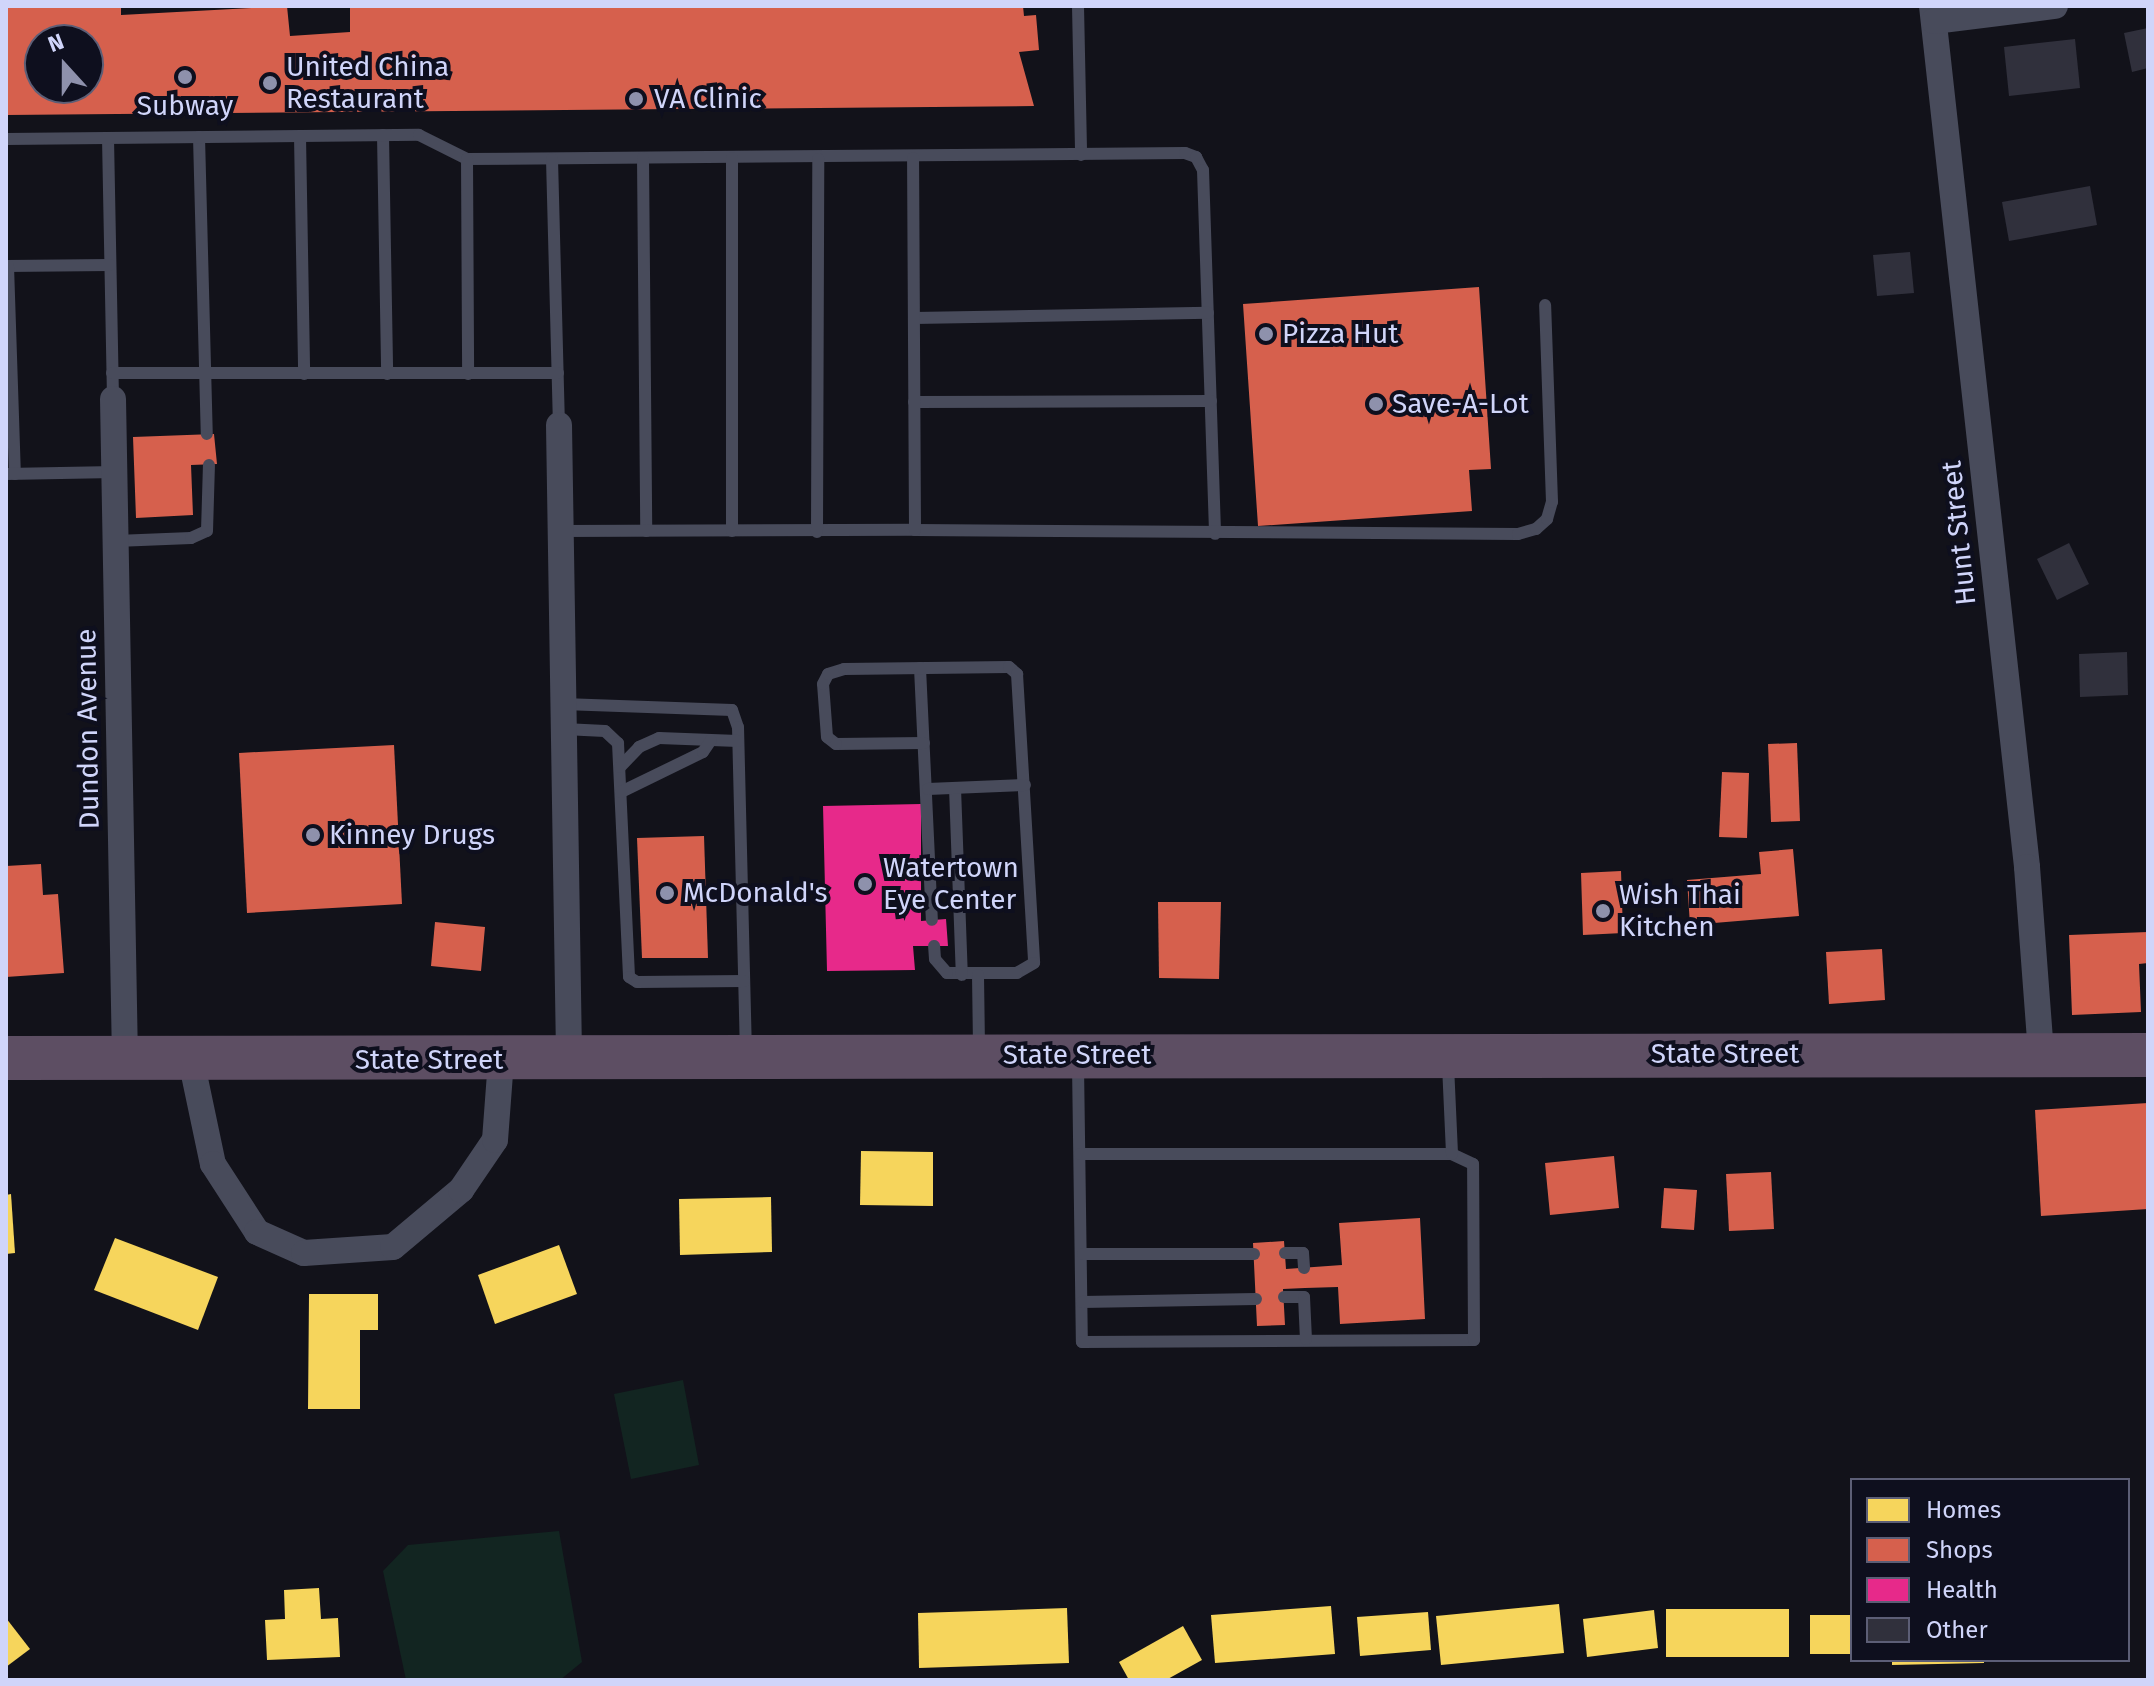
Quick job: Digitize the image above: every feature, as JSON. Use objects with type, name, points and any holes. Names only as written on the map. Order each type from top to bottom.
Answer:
[{"type":"highway","name":"State Street","points":[[6,1058],[501,1060],[979,1055],[2148,1055]]},
{"type":"street","points":[[1933,13],[2055,6]]},
{"type":"street","name":"Hunt Street","points":[[1933,13],[2024,836],[2041,1054]]},
{"type":"street","name":"Dundon Avenue","points":[[113,386],[125,1059]]},
{"type":"street","points":[[559,425],[569,1058]]},
{"type":"street","points":[[191,1060],[213,1164],[257,1232],[304,1253],[393,1247],[461,1190],[495,1140],[501,1060]]},
{"type":"lane","points":[[1078,6],[1081,155]]},
{"type":"lane","points":[[383,135],[387,374]]},
{"type":"lane","points":[[6,139],[419,135],[467,159],[818,159],[1185,153],[1196,157],[1203,170],[1215,534]]},
{"type":"lane","points":[[300,136],[304,374]]},
{"type":"lane","points":[[199,137],[207,434]]},
{"type":"lane","points":[[108,138],[113,386],[205,373],[558,373]]},
{"type":"lane","points":[[643,158],[646,531]]},
{"type":"lane","points":[[732,158],[732,531]]},
{"type":"lane","points":[[913,158],[915,530]]},
{"type":"lane","points":[[467,159],[468,374]]},
{"type":"lane","points":[[552,159],[559,425]]},
{"type":"lane","points":[[817,532],[818,159]]},
{"type":"lane","points":[[110,265],[7,266],[11,474],[115,472]]},
{"type":"lane","points":[[561,531],[1518,534],[1536,529],[1547,519],[1552,502],[1545,305]]},
{"type":"lane","points":[[914,318],[1208,313]]},
{"type":"lane","points":[[914,402],[1211,401]]},
{"type":"lane","points":[[116,541],[191,538],[207,531],[209,465]]},
{"type":"lane","points":[[924,743],[836,744],[824,727],[823,684],[828,674],[920,668],[1009,667],[1017,674],[1034,963],[1017,973],[962,975],[940,968],[934,946]]},
{"type":"lane","points":[[920,668],[932,920]]},
{"type":"lane","points":[[564,716],[726,706],[736,716],[746,1056]]},
{"type":"lane","points":[[564,716],[605,731],[618,743],[629,977],[637,982],[744,981]]},
{"type":"lane","points":[[620,767],[639,747],[659,738],[738,741]]},
{"type":"lane","points":[[621,792],[703,752],[711,740]]},
{"type":"lane","points":[[928,789],[1025,785]]},
{"type":"lane","points":[[955,788],[962,975]]},
{"type":"lane","points":[[978,975],[979,1055]]},
{"type":"lane","points":[[1447,1054],[1452,1154]]},
{"type":"lane","points":[[1078,1055],[1082,1342],[1474,1340],[1473,1164],[1452,1154],[1080,1154]]},
{"type":"lane","points":[[1285,1253],[1303,1253],[1304,1268]]},
{"type":"lane","points":[[1083,1254],[1254,1254]]},
{"type":"lane","points":[[1284,1297],[1304,1292],[1306,1339]]},
{"type":"lane","points":[[1082,1302],[1256,1299]]},
{"type":"green space","points":[[683,1380],[699,1465],[631,1479],[614,1394]]},
{"type":"green space","points":[[559,1531],[582,1662],[560,1680],[406,1680],[383,1571],[408,1545]]},
{"type":"building: Homes","points":[[861,1151],[933,1152],[933,1206],[860,1205]]},
{"type":"building: Homes","points":[[11,1194],[15,1253],[6,1254],[6,1195]]},
{"type":"building: Homes","points":[[771,1197],[772,1252],[680,1255],[679,1199]]},
{"type":"building: Homes","points":[[115,1238],[218,1277],[198,1330],[94,1290]]},
{"type":"building: Homes","points":[[559,1245],[577,1294],[495,1324],[478,1275]]},
{"type":"building: Homes","points":[[309,1294],[378,1294],[378,1330],[360,1330],[360,1409],[308,1409]]},
{"type":"building: Homes","points":[[319,1588],[321,1619],[338,1618],[340,1657],[267,1660],[265,1620],[285,1619],[284,1590]]},
{"type":"building: Homes","points":[[1559,1604],[1564,1653],[1441,1665],[1436,1616]]},
{"type":"building: Homes","points":[[1331,1606],[1335,1654],[1215,1663],[1211,1615]]},
{"type":"building: Homes","points":[[1067,1608],[1069,1663],[919,1668],[918,1613]]},
{"type":"building: Homes","points":[[1666,1609],[1789,1609],[1789,1657],[1666,1657]]},
{"type":"building: Homes","points":[[1654,1610],[1658,1648],[1587,1657],[1583,1619]]},
{"type":"building: Homes","points":[[1428,1612],[1431,1650],[1360,1656],[1357,1617]]},
{"type":"building: Homes","points":[[1810,1615],[1850,1615],[1850,1654],[1810,1654]]},
{"type":"building: Homes","points":[[6,1618],[30,1649],[6,1667]]},
{"type":"building: Homes","points":[[1183,1626],[1202,1660],[1166,1680],[1129,1680],[1119,1662]]},
{"type":"building: Homes","points":[[1892,1662],[1984,1662],[1984,1663],[1892,1665]]},
{"type":"building: Shops","points":[[6,6],[121,6],[121,15],[287,6],[290,36],[350,32],[350,6],[1023,6],[1024,16],[1036,15],[1039,50],[1019,52],[1034,106],[6,115]]},
{"type":"building: Shops","points":[[1479,287],[1491,469],[1469,470],[1472,511],[1258,526],[1243,304]]},
{"type":"building: Shops","points":[[214,434],[217,464],[191,465],[193,515],[136,518],[133,437]]},
{"type":"building: Shops","points":[[1797,743],[1800,821],[1771,822],[1768,744]]},
{"type":"building: Shops","points":[[394,745],[402,904],[247,913],[239,753]]},
{"type":"building: Shops","points":[[1722,772],[1749,773],[1747,838],[1719,837]]},
{"type":"building: Shops","points":[[704,836],[708,958],[642,958],[637,838]]},
{"type":"building: Shops","points":[[1793,849],[1799,916],[1690,925],[1687,880],[1761,874],[1759,852]]},
{"type":"building: Shops","points":[[41,864],[43,895],[58,894],[64,973],[6,977],[6,866]]},
{"type":"building: Shops","points":[[1621,871],[1623,933],[1583,935],[1581,873]]},
{"type":"building: Shops","points":[[1158,902],[1221,902],[1219,979],[1159,978]]},
{"type":"building: Shops","points":[[435,922],[485,927],[481,971],[431,966]]},
{"type":"building: Shops","points":[[2148,932],[2148,963],[2139,964],[2141,1012],[2072,1015],[2069,935]]},
{"type":"building: Shops","points":[[1882,949],[1885,1000],[1829,1004],[1826,952]]},
{"type":"building: Shops","points":[[2148,1103],[2148,1209],[2041,1216],[2035,1110]]},
{"type":"building: Shops","points":[[1614,1156],[1619,1208],[1550,1215],[1545,1163]]},
{"type":"building: Shops","points":[[1771,1172],[1774,1229],[1729,1231],[1726,1174]]},
{"type":"building: Shops","points":[[1664,1188],[1697,1190],[1694,1230],[1661,1228]]},
{"type":"building: Shops","points":[[1420,1218],[1425,1319],[1340,1324],[1338,1287],[1305,1288],[1283,1289],[1285,1325],[1257,1326],[1253,1243],[1284,1241],[1286,1269],[1342,1265],[1339,1223]]},
{"type":"building: Health","points":[[921,804],[921,921],[946,919],[948,946],[913,946],[915,970],[827,971],[823,806]]},
{"type":"building: Other","points":[[2148,28],[2148,68],[2132,72],[2124,33]]},
{"type":"building: Other","points":[[2075,39],[2080,88],[2009,96],[2004,47]]},
{"type":"building: Other","points":[[2090,186],[2097,225],[2009,241],[2002,202]]},
{"type":"building: Other","points":[[1910,252],[1914,293],[1877,296],[1873,255]]},
{"type":"building: Other","points":[[2069,543],[2089,584],[2057,600],[2037,559]]},
{"type":"building: Other","points":[[2127,652],[2128,695],[2080,697],[2079,654]]},
{"type":"place","name":"Subway","points":[[185,77]]},
{"type":"place","name":"United China Restaurant","points":[[270,83]]},
{"type":"place","name":"VA Clinic","points":[[636,99]]},
{"type":"place","name":"Pizza Hut","points":[[1266,334]]},
{"type":"place","name":"Save-A-Lot","points":[[1376,404]]},
{"type":"place","name":"Kinney Drugs","points":[[313,835]]},
{"type":"place","name":"Watertown Eye Center","points":[[865,884]]},
{"type":"place","name":"McDonald's","points":[[667,893]]},
{"type":"place","name":"Wish Thai Kitchen","points":[[1603,911]]}]
